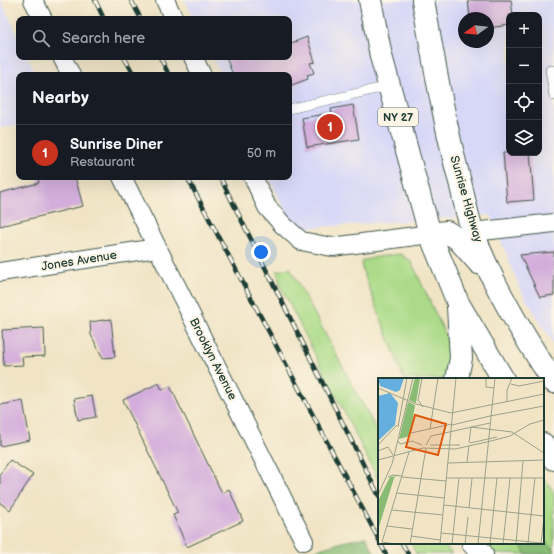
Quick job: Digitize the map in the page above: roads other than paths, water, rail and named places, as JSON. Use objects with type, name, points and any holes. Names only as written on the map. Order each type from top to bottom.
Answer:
[{"type":"highway","name":"NY 27","points":[[370,0],[381,56],[430,234],[458,304],[502,378]]},
{"type":"highway","name":"Sunrise Highway","points":[[424,0],[441,101],[473,232],[496,283],[534,352],[554,382]]},
{"type":"highway","points":[[430,234],[447,232],[458,238],[496,283]]},
{"type":"highway","points":[[457,378],[461,358],[458,304]]},
{"type":"highway","points":[[544,445],[554,459]]},
{"type":"highway","points":[[458,544],[464,554]]},
{"type":"highway","points":[[474,544],[482,554]]},
{"type":"street","points":[[33,0],[41,16]]},
{"type":"street","points":[[165,0],[173,16]]},
{"type":"street","points":[[64,60],[70,72]]},
{"type":"street","points":[[194,60],[200,72]]},
{"type":"street","name":"Brooklyn Avenue","points":[[123,180],[304,541]]},
{"type":"street","points":[[254,180],[267,207],[283,225],[301,241],[332,247],[430,234]]},
{"type":"street","points":[[473,232],[554,223]]},
{"type":"street","name":"Jones Avenue","points":[[0,272],[157,248]]},
{"type":"lane","points":[[554,70],[550,70],[554,96]]},
{"type":"lane","points":[[292,108],[389,86]]},
{"type":"railway","points":[[95,0],[103,16]]},
{"type":"railway","points":[[131,0],[139,16]]},
{"type":"railway","points":[[126,60],[132,72]]},
{"type":"railway","points":[[162,60],[168,72]]},
{"type":"railway","points":[[189,180],[378,538]]},
{"type":"railway","points":[[221,180],[378,494]]},
{"type":"railway","points":[[381,544],[386,554]]},
{"type":"railway","points":[[403,544],[408,554]]},
{"type":"place","name":"Sunrise Diner","points":[[330,127]]}]
